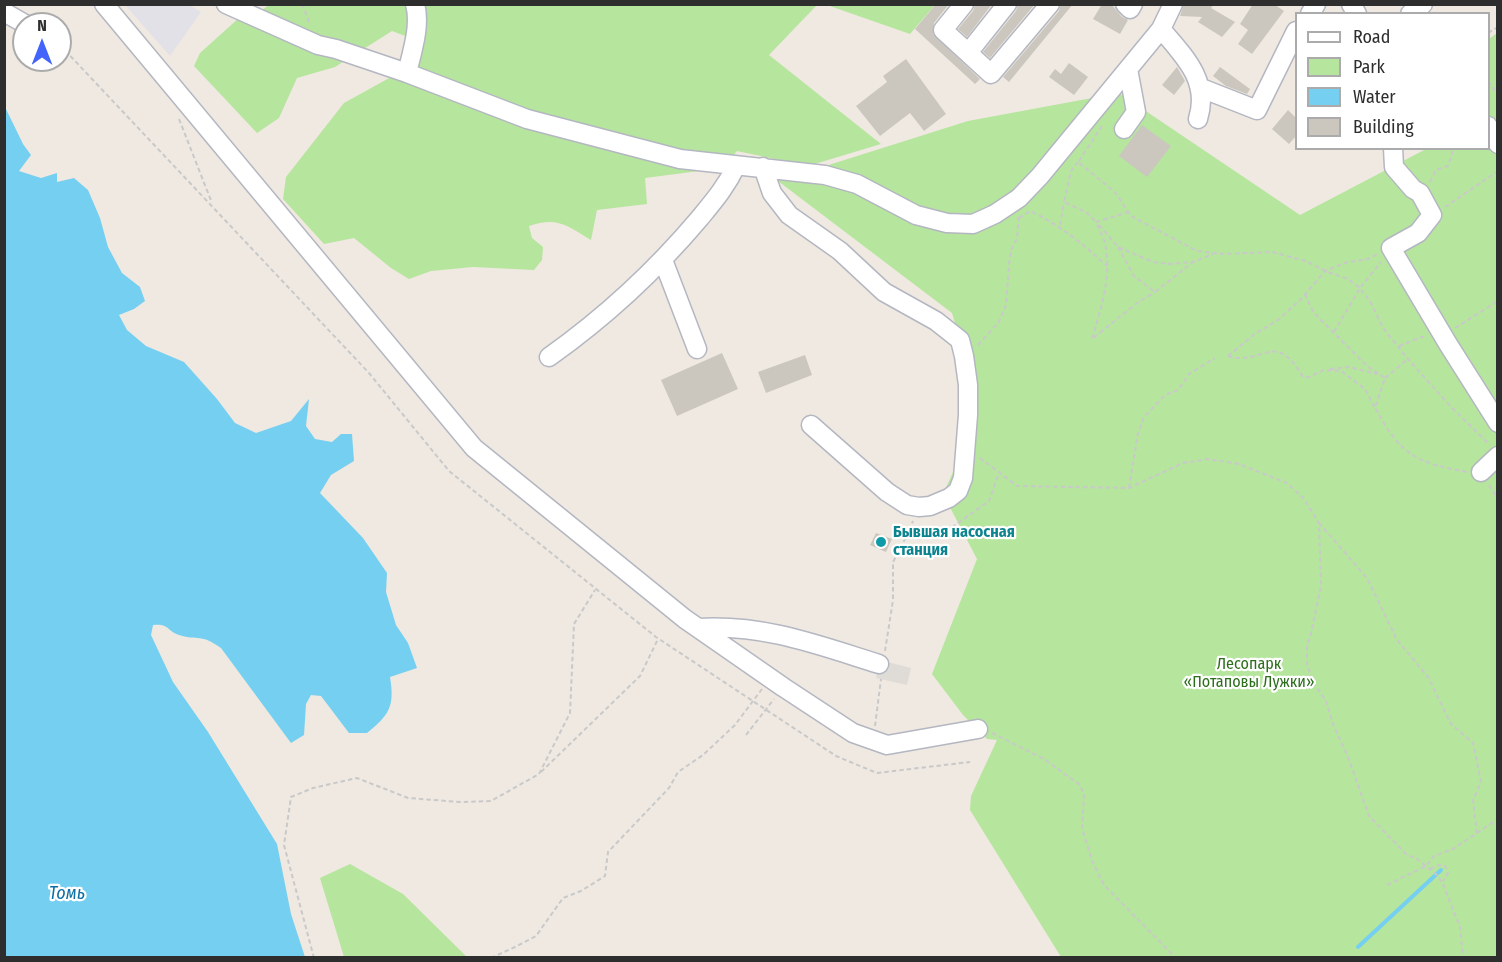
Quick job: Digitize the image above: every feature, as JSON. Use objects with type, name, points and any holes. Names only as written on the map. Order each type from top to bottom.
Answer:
[{"type":"street","points":[[104,4],[474,448],[622,570],[698,628],[853,733],[887,745],[978,729]]},
{"type":"street","points":[[226,4],[308,41],[407,73],[527,119],[680,159],[825,175],[857,184],[916,215],[947,223],[973,224],[995,214],[1019,198],[1040,177],[1161,29],[1173,4]]},
{"type":"street","points":[[407,73],[415,36],[417,11],[415,4]]},
{"type":"street","points":[[964,4],[943,30],[991,74],[1050,4]]},
{"type":"street","points":[[968,52],[1007,4]]},
{"type":"street","points":[[1125,4],[1130,9],[1133,4]]},
{"type":"street","points":[[1161,29],[1189,61],[1201,88],[1198,119]]},
{"type":"street","points":[[1201,88],[1257,110],[1295,33]]},
{"type":"street","points":[[1124,129],[1136,112],[1128,69]]},
{"type":"street","points":[[1490,130],[1497,144]]},
{"type":"street","points":[[1393,150],[1394,167],[1413,189],[1420,193],[1432,215],[1418,233],[1391,248],[1497,423]]},
{"type":"street","points":[[549,357],[585,332],[663,260],[727,185],[736,166]]},
{"type":"street","points":[[763,167],[772,192],[789,215],[840,251],[884,292],[936,321],[960,340],[964,356],[969,385],[963,478],[958,491],[949,498],[930,506],[908,505],[887,492],[811,425]]},
{"type":"street","points":[[663,260],[697,349]]},
{"type":"street","points":[[1481,472],[1495,452]]},
{"type":"street","points":[[698,628],[720,627],[780,633],[882,664]]},
{"type":"path","points":[[176,111],[213,205]]},
{"type":"path","points":[[1060,226],[1071,171],[1106,120]]},
{"type":"path","points":[[1420,193],[1430,183],[1436,170],[1448,166],[1453,150]]},
{"type":"path","points":[[1078,162],[1115,192],[1131,216],[1197,251],[1272,252],[1306,261],[1348,279],[1360,288],[1371,303],[1383,328],[1408,359],[1495,452]]},
{"type":"path","points":[[1432,215],[1497,171]]},
{"type":"path","points":[[964,356],[970,355],[999,322],[1005,305],[1011,250],[1017,238],[1019,198]]},
{"type":"path","points":[[1064,202],[1086,212],[1118,247],[1134,276],[1155,292]]},
{"type":"path","points":[[1019,219],[1030,211],[1060,226],[1083,243],[1107,266]]},
{"type":"path","points":[[1096,222],[1129,212]]},
{"type":"path","points":[[1096,222],[1105,243],[1107,266],[1104,296],[1092,339],[1193,262]]},
{"type":"path","points":[[1118,247],[1153,262],[1170,264],[1193,262],[1216,253]]},
{"type":"path","points":[[1384,377],[1364,369],[1349,367],[1324,370],[1310,377],[1303,377],[1283,353],[1268,351],[1237,359],[1228,356],[1256,333],[1278,320],[1326,271],[1344,263],[1368,259],[1391,248]]},
{"type":"path","points":[[1334,332],[1360,288],[1391,248]]},
{"type":"path","points":[[1305,294],[1314,312],[1367,366],[1384,377]]},
{"type":"path","points":[[1129,488],[1138,434],[1144,417],[1165,395],[1178,390],[1190,374],[1215,358]]},
{"type":"path","points":[[1375,408],[1384,377],[1408,359]]},
{"type":"path","points":[[1324,370],[1341,371],[1365,389],[1390,436],[1404,450],[1433,466],[1481,472],[1497,499]]},
{"type":"path","points":[[966,447],[1017,486],[1129,488],[1183,463],[1208,459],[1239,464],[1287,483],[1304,500],[1318,523],[1367,578],[1397,640],[1428,677],[1451,724],[1473,743],[1481,782],[1473,800],[1477,834]]},
{"type":"path","points":[[874,741],[882,664],[893,600],[893,562],[906,537],[948,530],[989,501],[999,473]]},
{"type":"path","points":[[1318,523],[1321,586],[1307,644],[1307,664],[1314,684],[1326,702],[1332,724],[1348,757],[1369,816],[1406,854],[1430,869],[1442,882],[1460,927],[1463,957]]},
{"type":"path","points":[[539,774],[570,713],[574,624],[596,589]]},
{"type":"path","points":[[314,957],[284,845],[291,797],[313,788],[357,778],[408,798],[460,802],[491,801],[539,774],[640,676],[658,639]]},
{"type":"path","points":[[746,735],[777,682]]},
{"type":"path","points":[[491,957],[536,936],[563,898],[581,891],[605,876],[609,852],[669,788],[678,772],[703,755],[777,682]]},
{"type":"path","points":[[978,729],[989,731],[1044,759],[1080,785],[1084,796],[1082,828],[1092,861],[1104,885],[1176,957]]},
{"type":"path","points":[[1387,885],[1426,866],[1434,856],[1453,849],[1497,819]]},
{"type":"path","points":[[1430,869],[1439,865],[1445,866],[1448,873],[1442,882]]},
{"type":"shaded area","points":[[125,5],[189,5],[201,12],[170,56]]},
{"type":"shaded area","points":[[880,660],[911,668],[907,685],[876,678]]},
{"type":"green space","points":[[269,5],[817,5],[769,55],[881,144],[808,166],[737,151],[722,168],[645,178],[647,204],[597,210],[591,240],[555,222],[529,226],[532,238],[543,247],[542,260],[534,270],[473,267],[431,271],[409,279],[391,268],[354,238],[324,244],[283,199],[286,177],[344,103],[420,61],[408,37],[392,31],[335,67],[297,78],[279,118],[257,133],[194,66],[200,53],[240,17],[259,12]]},
{"type":"green space","points":[[827,5],[935,5],[910,34]]},
{"type":"green space","name":"Лесопарк «Потаповы Лужки»","points":[[1497,33],[1497,957],[1061,957],[970,810],[971,796],[997,740],[987,739],[963,715],[932,674],[977,559],[943,494],[973,429],[970,374],[952,313],[778,181],[968,121],[1119,93],[1300,215],[1424,150],[1490,150],[1490,38]]},
{"type":"green space","points":[[350,864],[403,894],[467,957],[344,957],[320,878]]},
{"type":"water","name":"Томь","points":[[5,107],[31,155],[19,171],[41,178],[57,173],[57,182],[74,178],[88,190],[100,218],[108,247],[122,273],[140,287],[145,301],[134,309],[119,315],[127,330],[146,346],[184,362],[235,423],[256,433],[291,421],[309,399],[306,426],[315,439],[332,442],[341,434],[352,434],[354,461],[331,475],[320,493],[363,538],[387,573],[386,592],[396,625],[408,643],[417,668],[390,677],[391,703],[381,721],[367,733],[349,733],[321,696],[311,695],[306,704],[304,735],[291,743],[221,648],[204,639],[179,635],[162,625],[153,625],[151,635],[173,682],[208,732],[277,844],[291,914],[305,957],[5,957]]},
{"type":"building","points":[[936,4],[949,4],[934,23],[933,34],[980,79],[975,84],[915,29]]},
{"type":"building","points":[[975,4],[992,4],[967,37],[958,29],[973,11]]},
{"type":"building","points":[[1018,4],[1035,4],[990,58],[983,52],[1016,11]]},
{"type":"building","points":[[1061,4],[1073,4],[1009,82],[1003,77],[1059,11]]},
{"type":"building","points":[[1102,4],[1111,4],[1122,17],[1128,20],[1120,34],[1093,19]]},
{"type":"building","points":[[1184,4],[1214,4],[1211,8],[1235,22],[1222,37],[1198,22],[1202,17],[1180,16]]},
{"type":"building","points":[[1253,4],[1274,4],[1284,11],[1252,54],[1238,44],[1248,30],[1240,24]]},
{"type":"building","points":[[906,59],[946,114],[924,131],[910,113],[880,136],[856,106],[887,82],[883,76]]},
{"type":"building","points":[[1069,63],[1088,77],[1074,95],[1049,77],[1055,69],[1061,74]]},
{"type":"building","points":[[1177,67],[1185,81],[1174,95],[1162,85]]},
{"type":"building","points":[[1220,67],[1250,89],[1247,94],[1226,86],[1213,76]]},
{"type":"building","points":[[1288,110],[1295,117],[1295,137],[1289,144],[1272,129]]},
{"type":"building","points":[[1142,125],[1171,146],[1147,177],[1119,156]]},
{"type":"building","points":[[722,353],[738,389],[677,416],[661,380]]},
{"type":"building","points":[[805,355],[812,375],[766,393],[758,372]]},
{"type":"building","name":"Бывшая насосная станция","points":[[876,533],[892,539],[886,552],[870,545]]},
{"type":"waterway","points":[[1358,947],[1441,870]]},
{"type":"place","name":"Бывшая насосная станция","points":[[881,542]]}]
